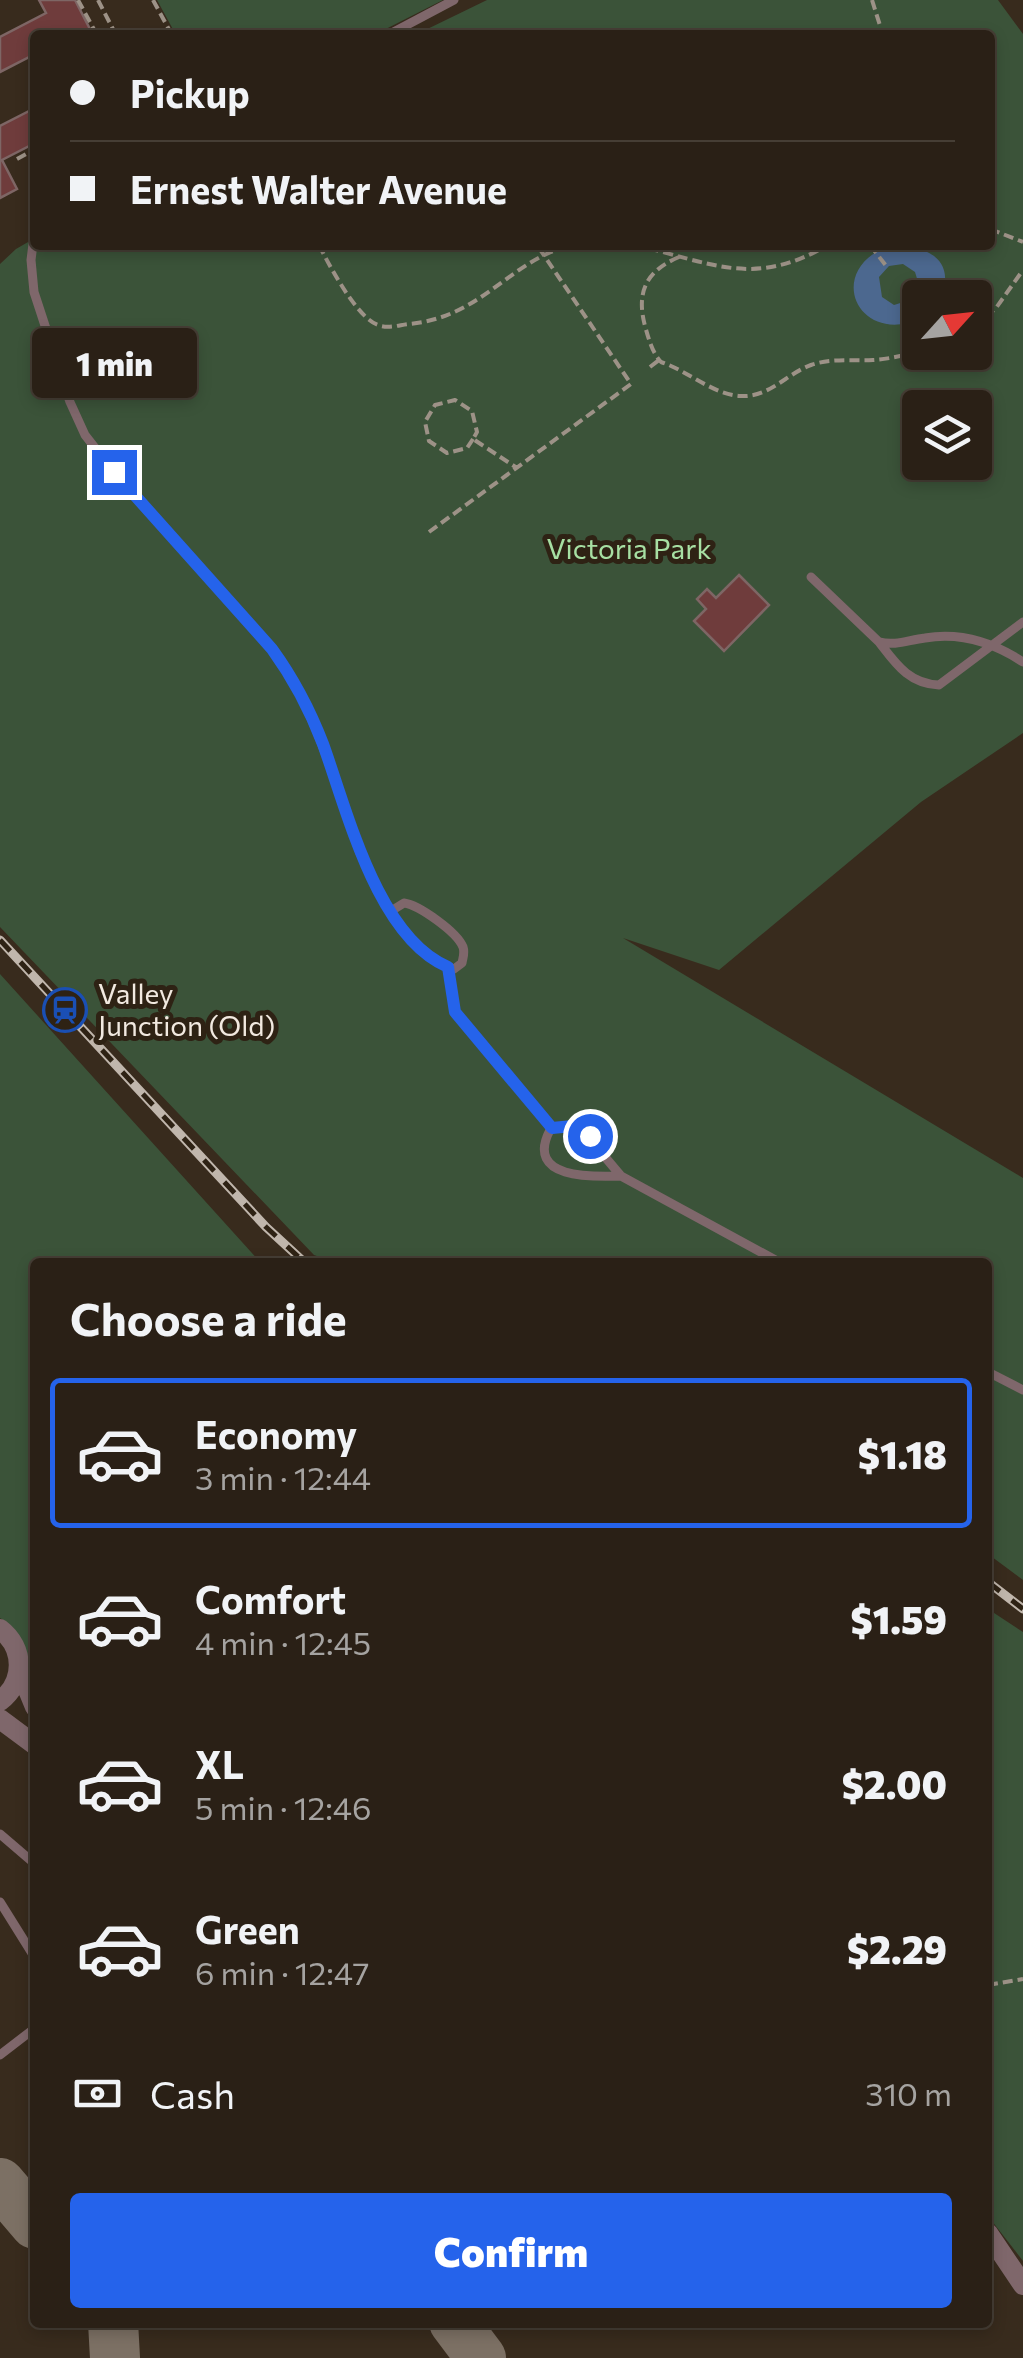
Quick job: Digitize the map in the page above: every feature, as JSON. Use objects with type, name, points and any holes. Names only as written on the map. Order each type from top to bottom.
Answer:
[{"type":"street","points":[[0,1629],[14,1643],[30,1694]]},
{"type":"street","points":[[0,1701],[16,1683],[20,1668]]},
{"type":"street","points":[[0,1719],[30,1742]]},
{"type":"street","points":[[992,2239],[1023,2285]]},
{"type":"lane","points":[[397,30],[454,0]]},
{"type":"lane","points":[[32,250],[34,292],[80,426],[114,472],[286,669],[322,742],[360,853],[391,911],[425,952],[450,968]]},
{"type":"lane","points":[[811,577],[879,642],[901,671],[927,684],[940,685],[1023,622]]},
{"type":"lane","points":[[879,642],[893,645],[951,636],[991,646],[1023,662]]},
{"type":"lane","points":[[391,911],[410,903],[452,935],[463,947],[464,958],[450,968]]},
{"type":"lane","points":[[450,968],[455,1012],[552,1128]]},
{"type":"lane","points":[[552,1128],[564,1126],[584,1132],[621,1176],[772,1258]]},
{"type":"lane","points":[[552,1128],[544,1147],[555,1167],[578,1176],[621,1176]]},
{"type":"lane","points":[[992,1374],[1023,1390]]},
{"type":"lane","points":[[0,1834],[30,1860]]},
{"type":"lane","points":[[0,1902],[30,1950]]},
{"type":"lane","points":[[0,2055],[30,2032]]},
{"type":"path","points":[[78,0],[94,30]]},
{"type":"path","points":[[98,0],[113,30]]},
{"type":"path","points":[[153,0],[169,30]]},
{"type":"path","points":[[872,0],[882,30]]},
{"type":"path","points":[[17,158],[30,152]]},
{"type":"path","points":[[995,231],[1023,242]]},
{"type":"path","points":[[321,250],[356,304],[368,319],[381,326],[451,316],[543,256],[560,250]]},
{"type":"path","points":[[429,532],[631,384],[540,250]]},
{"type":"path","points":[[653,250],[717,267],[760,270],[795,262],[818,250]]},
{"type":"path","points":[[874,250],[888,268]]},
{"type":"path","points":[[679,257],[648,278],[641,297],[646,330],[659,360],[715,389],[751,396],[819,362],[902,355]]},
{"type":"path","points":[[992,312],[1023,270]]},
{"type":"path","points":[[650,367],[659,360]]},
{"type":"path","points":[[455,400],[472,411],[478,432],[473,439],[467,448],[448,453],[429,442],[424,422],[436,405],[455,400]]},
{"type":"path","points":[[473,439],[516,468]]},
{"type":"path","points":[[992,1984],[1023,1979]]},
{"type":"green space","points":[[157,0],[443,0],[384,30],[173,30]]},
{"type":"green space","name":"Victoria Park","points":[[487,0],[998,0],[1023,34],[1023,733],[921,802],[719,970],[623,938],[1023,1178],[1023,1580],[992,1557],[992,1258],[323,1258],[314,1255],[0,927],[0,264],[30,241],[30,250],[995,250],[995,30],[425,30]]},
{"type":"green space","points":[[0,974],[256,1258],[30,1258],[30,1670],[19,1640],[0,1618]]},
{"type":"green space","points":[[992,1612],[1023,1632],[1023,2261],[992,2221]]},
{"type":"water","points":[[881,250],[926,251],[941,263],[945,272],[945,280],[917,280],[915,272],[903,264],[889,266],[879,277],[882,297],[894,305],[902,302],[902,324],[898,325],[879,322],[865,314],[856,301],[858,270]]},
{"type":"building","points":[[39,0],[75,0],[90,30],[30,30],[30,57],[0,72],[0,37],[46,13]]},
{"type":"building","points":[[30,111],[30,146],[2,160],[17,189],[0,198],[0,126]]},
{"type":"building","points":[[739,575],[769,605],[724,651],[694,621],[706,609],[697,599],[707,589],[716,598]]},
{"type":"taxiway","points":[[0,2183],[30,2218]]},
{"type":"taxiway","points":[[113,2328],[115,2358]]},
{"type":"taxiway","points":[[458,2328],[481,2358]]},
{"type":"railway","points":[[0,940],[266,1227],[300,1258]]},
{"type":"railway","points":[[992,1585],[1023,1609]]},
{"type":"place","name":"Valley Junction (Old)","points":[[65,1010]]},
{"type":"route","points":[[114,472],[286,669],[322,742],[368,870],[411,938],[448,967],[455,1012],[552,1128],[573,1126],[590,1136]]}]
